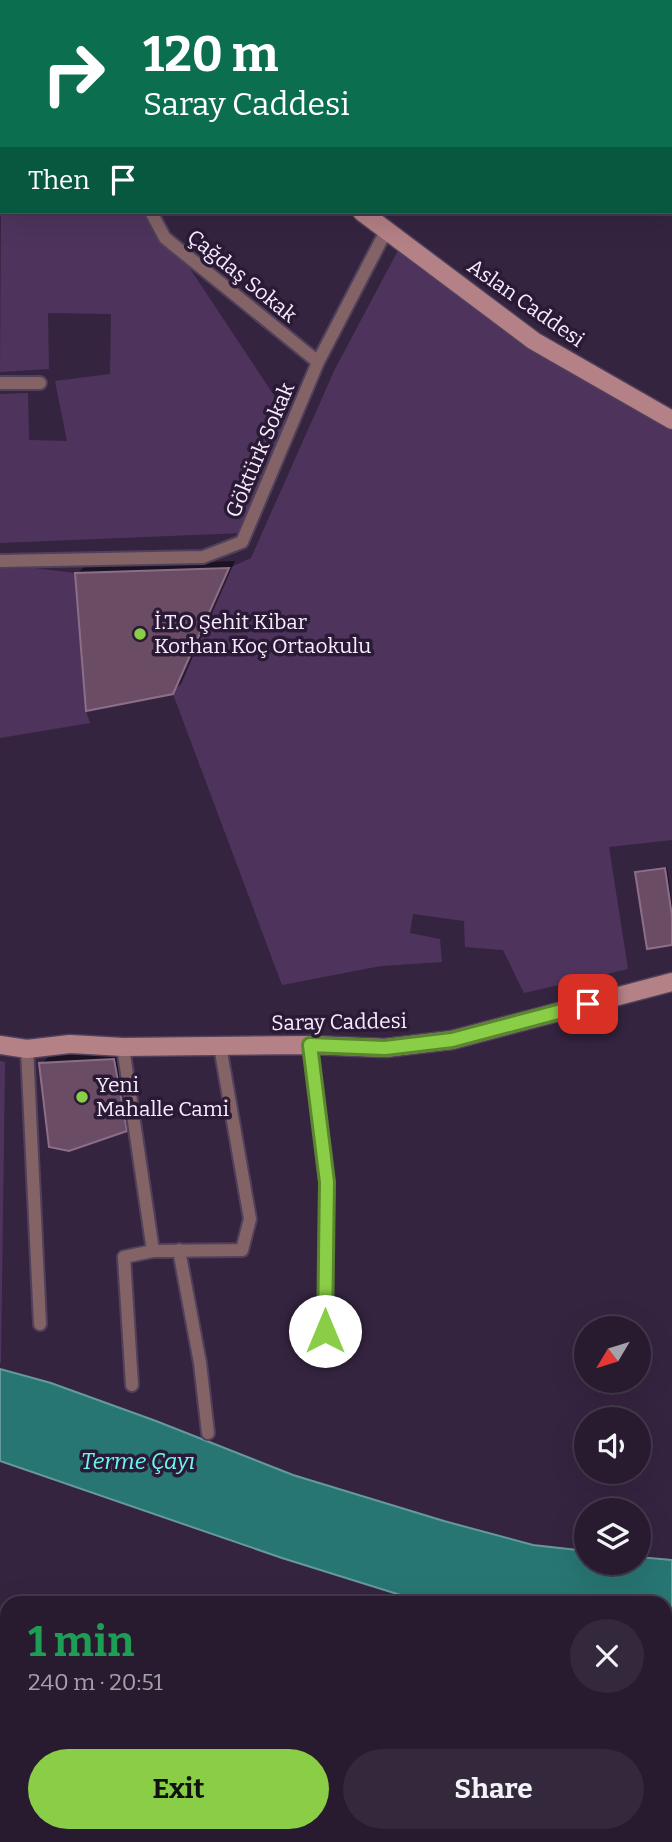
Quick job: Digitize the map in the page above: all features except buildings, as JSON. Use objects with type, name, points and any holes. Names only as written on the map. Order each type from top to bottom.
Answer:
[{"type":"main road","name":"Aslan Caddesi","points":[[365,214],[534,341],[672,420]]},
{"type":"main road","name":"Saray Caddesi","points":[[0,1045],[27,1049],[70,1044],[123,1047],[310,1045],[385,1048],[452,1040],[672,982]]},
{"type":"street","name":"Çağdaş Sokak","points":[[152,214],[165,238],[318,362]]},
{"type":"street","name":"Göktürk Sokak","points":[[0,561],[203,557],[242,542],[318,362],[386,231]]},
{"type":"street","points":[[0,383],[40,383]]},
{"type":"street","points":[[310,1045],[327,1182],[325,1331]]},
{"type":"street","points":[[132,1385],[124,1257],[153,1251],[242,1250],[250,1219],[220,1046]]},
{"type":"street","points":[[123,1047],[153,1251]]},
{"type":"street","points":[[27,1049],[40,1324]]},
{"type":"street","points":[[179,1250],[200,1363],[208,1433]]},
{"type":"shaded area","points":[[1,214],[156,214],[287,415],[242,533],[0,543],[0,394],[28,393],[29,440],[67,441],[55,381],[110,374],[111,314],[48,313],[49,369],[0,372]]},
{"type":"shaded area","points":[[402,243],[672,422],[672,840],[609,847],[628,969],[524,993],[503,950],[465,947],[464,921],[413,914],[410,933],[440,939],[442,962],[381,966],[282,985],[173,694],[229,568],[251,558],[335,369]]},
{"type":"shaded area","points":[[34,568],[75,573],[86,711],[90,723],[0,738],[0,569]]},
{"type":"shaded area","points":[[0,1061],[5,1062],[1,1363],[0,1363]]},
{"type":"water","name":"Terme Çayı","points":[[0,1369],[51,1383],[293,1475],[533,1545],[574,1550],[574,1575],[651,1575],[651,1558],[672,1560],[672,1596],[404,1596],[282,1558],[0,1461]]},
{"type":"place","name":"İ.T.O Şehit Kibar Korhan Koç Ortaokulu","points":[[140,634]]},
{"type":"place","name":"Yeni Mahalle Cami","points":[[82,1097]]},
{"type":"route","points":[[325,1331],[327,1182],[310,1045],[385,1048],[452,1040],[588,1004]]}]
